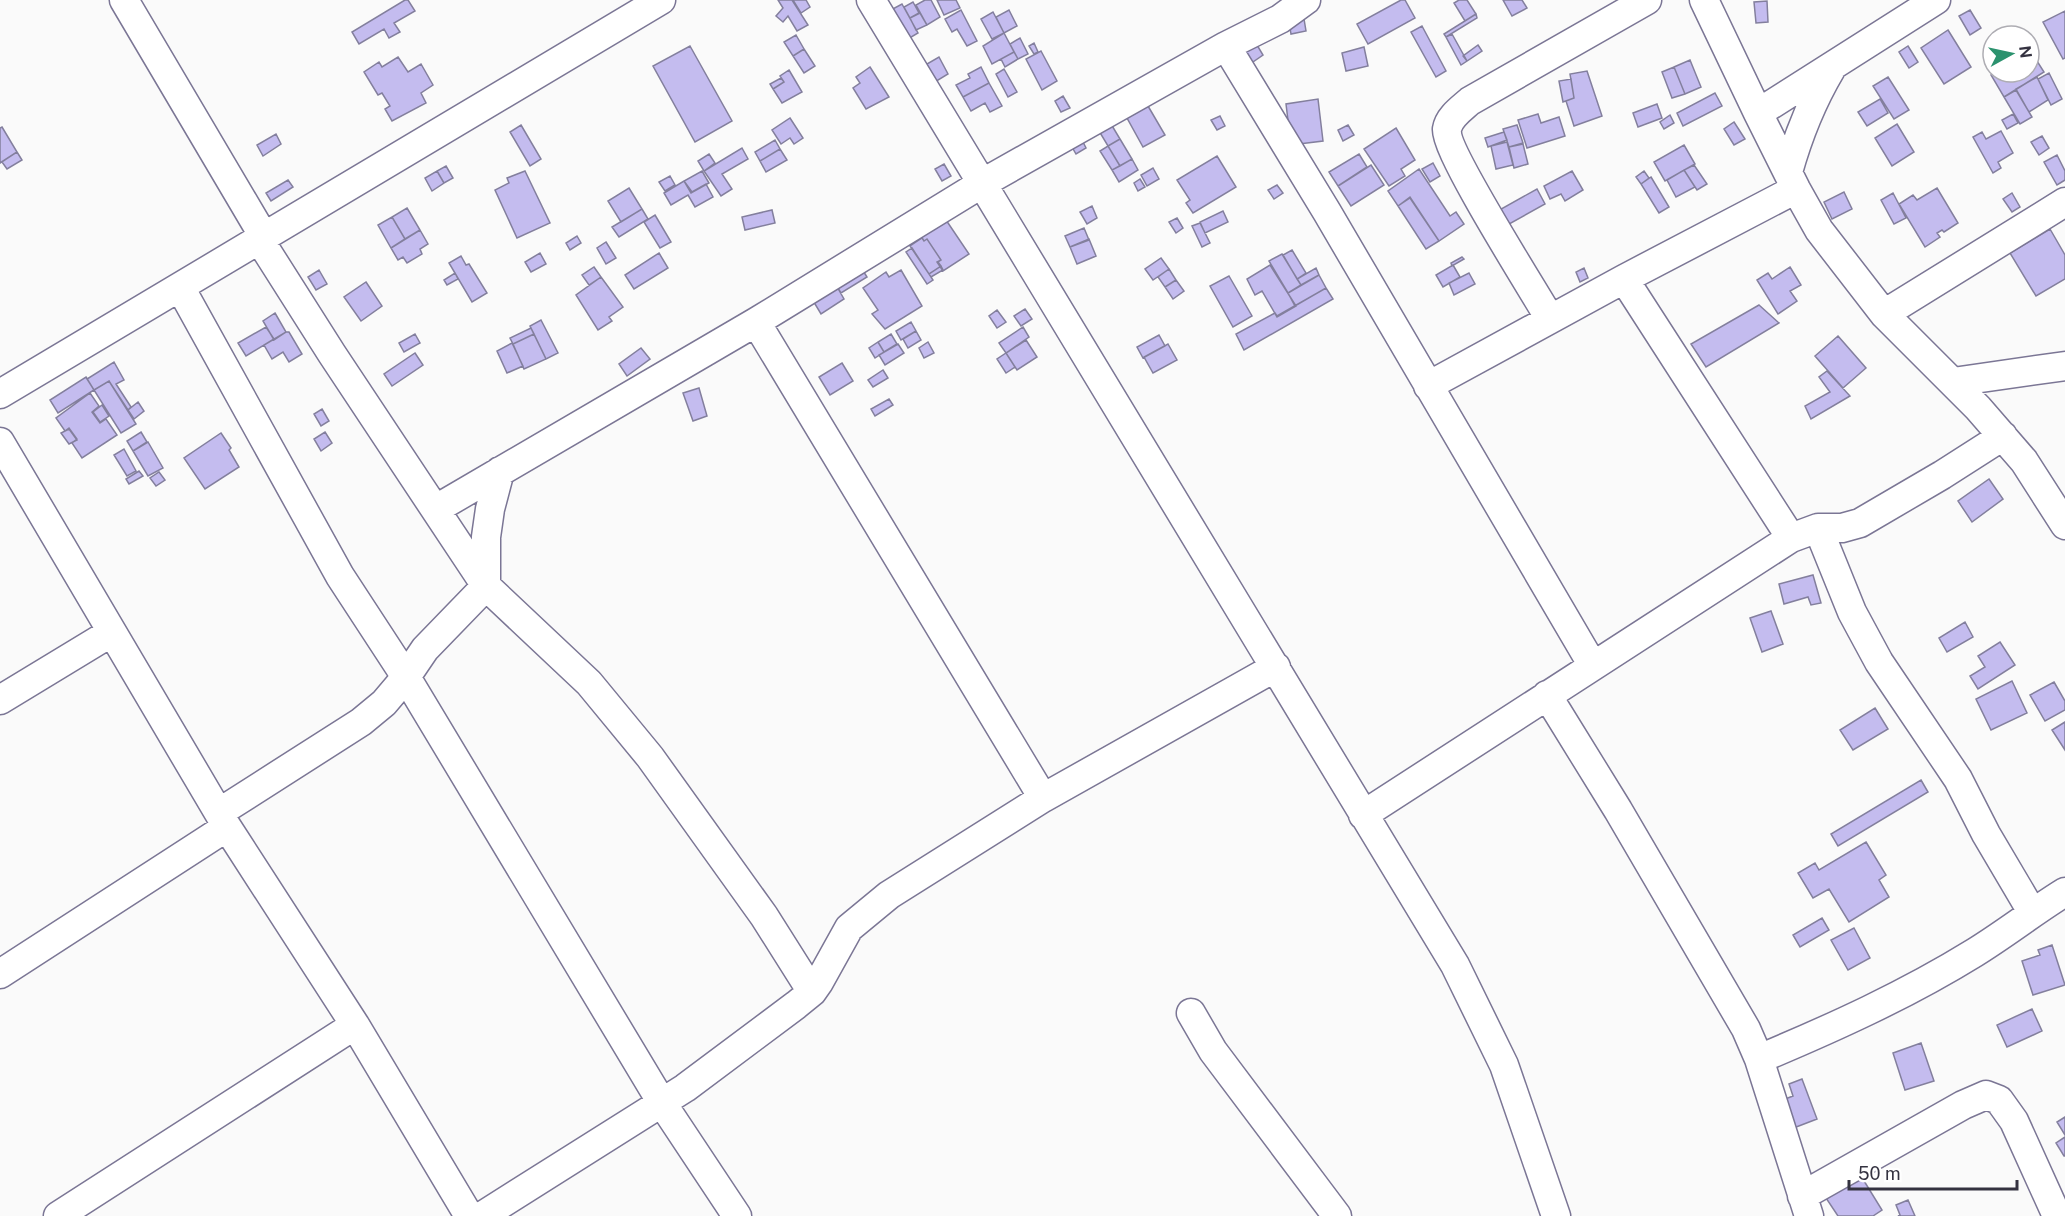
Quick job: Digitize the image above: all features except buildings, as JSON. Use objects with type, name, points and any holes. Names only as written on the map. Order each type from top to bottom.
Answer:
[{"type":"street","points":[[124,0],[332,354],[486,586],[589,683],[650,757],[764,916],[812,992]]},
{"type":"street","points":[[0,394],[661,0]]},
{"type":"street","points":[[871,0],[1455,964],[1504,1065],[1556,1216]]},
{"type":"street","points":[[436,509],[756,322],[981,184],[1226,46],[1280,19],[1306,0]]},
{"type":"street","points":[[1550,319],[1462,170],[1447,132],[1451,119],[1470,101],[1647,0]]},
{"type":"street","points":[[1704,0],[1758,113],[1819,230],[1884,314],[1953,382],[2024,461],[2065,525]]},
{"type":"street","points":[[1758,113],[1936,0]]},
{"type":"street","points":[[1226,46],[1327,212],[1593,666]]},
{"type":"street","points":[[1792,181],[1796,145],[1816,93],[1834,64]]},
{"type":"street","points":[[1428,386],[1624,279],[1792,181]]},
{"type":"street","points":[[1884,314],[2065,202]]},
{"type":"street","points":[[1624,279],[1791,538]]},
{"type":"street","points":[[180,287],[339,576],[406,678],[662,1103],[737,1216]]},
{"type":"street","points":[[756,322],[1043,798]]},
{"type":"street","points":[[1953,382],[2065,366]]},
{"type":"street","points":[[1364,815],[1791,538],[1818,528],[1842,528],[1860,523],[2003,436]]},
{"type":"street","points":[[0,442],[223,820],[355,1025],[469,1216]]},
{"type":"street","points":[[0,974],[223,820],[361,722],[384,703],[406,678],[425,649],[486,586],[486,537],[490,509],[500,471]]},
{"type":"street","points":[[1818,528],[1852,612],[1879,662],[1958,779],[1986,834],[2032,912]]},
{"type":"street","points":[[0,700],[112,632]]},
{"type":"street","points":[[482,1216],[685,1088],[796,1005],[812,992],[849,928],[889,895],[1043,798],[1276,667]]},
{"type":"street","points":[[1547,695],[1618,810],[1746,1029],[1759,1059],[1805,1206],[1963,1105],[1986,1095],[1999,1100],[2014,1121],[2057,1216]]},
{"type":"street","points":[[1759,1059],[1834,1028],[1903,992],[1974,953],[2065,892]]},
{"type":"street","points":[[1191,1013],[1214,1051],[1336,1216]]},
{"type":"street","points":[[58,1216],[355,1025]]}]
